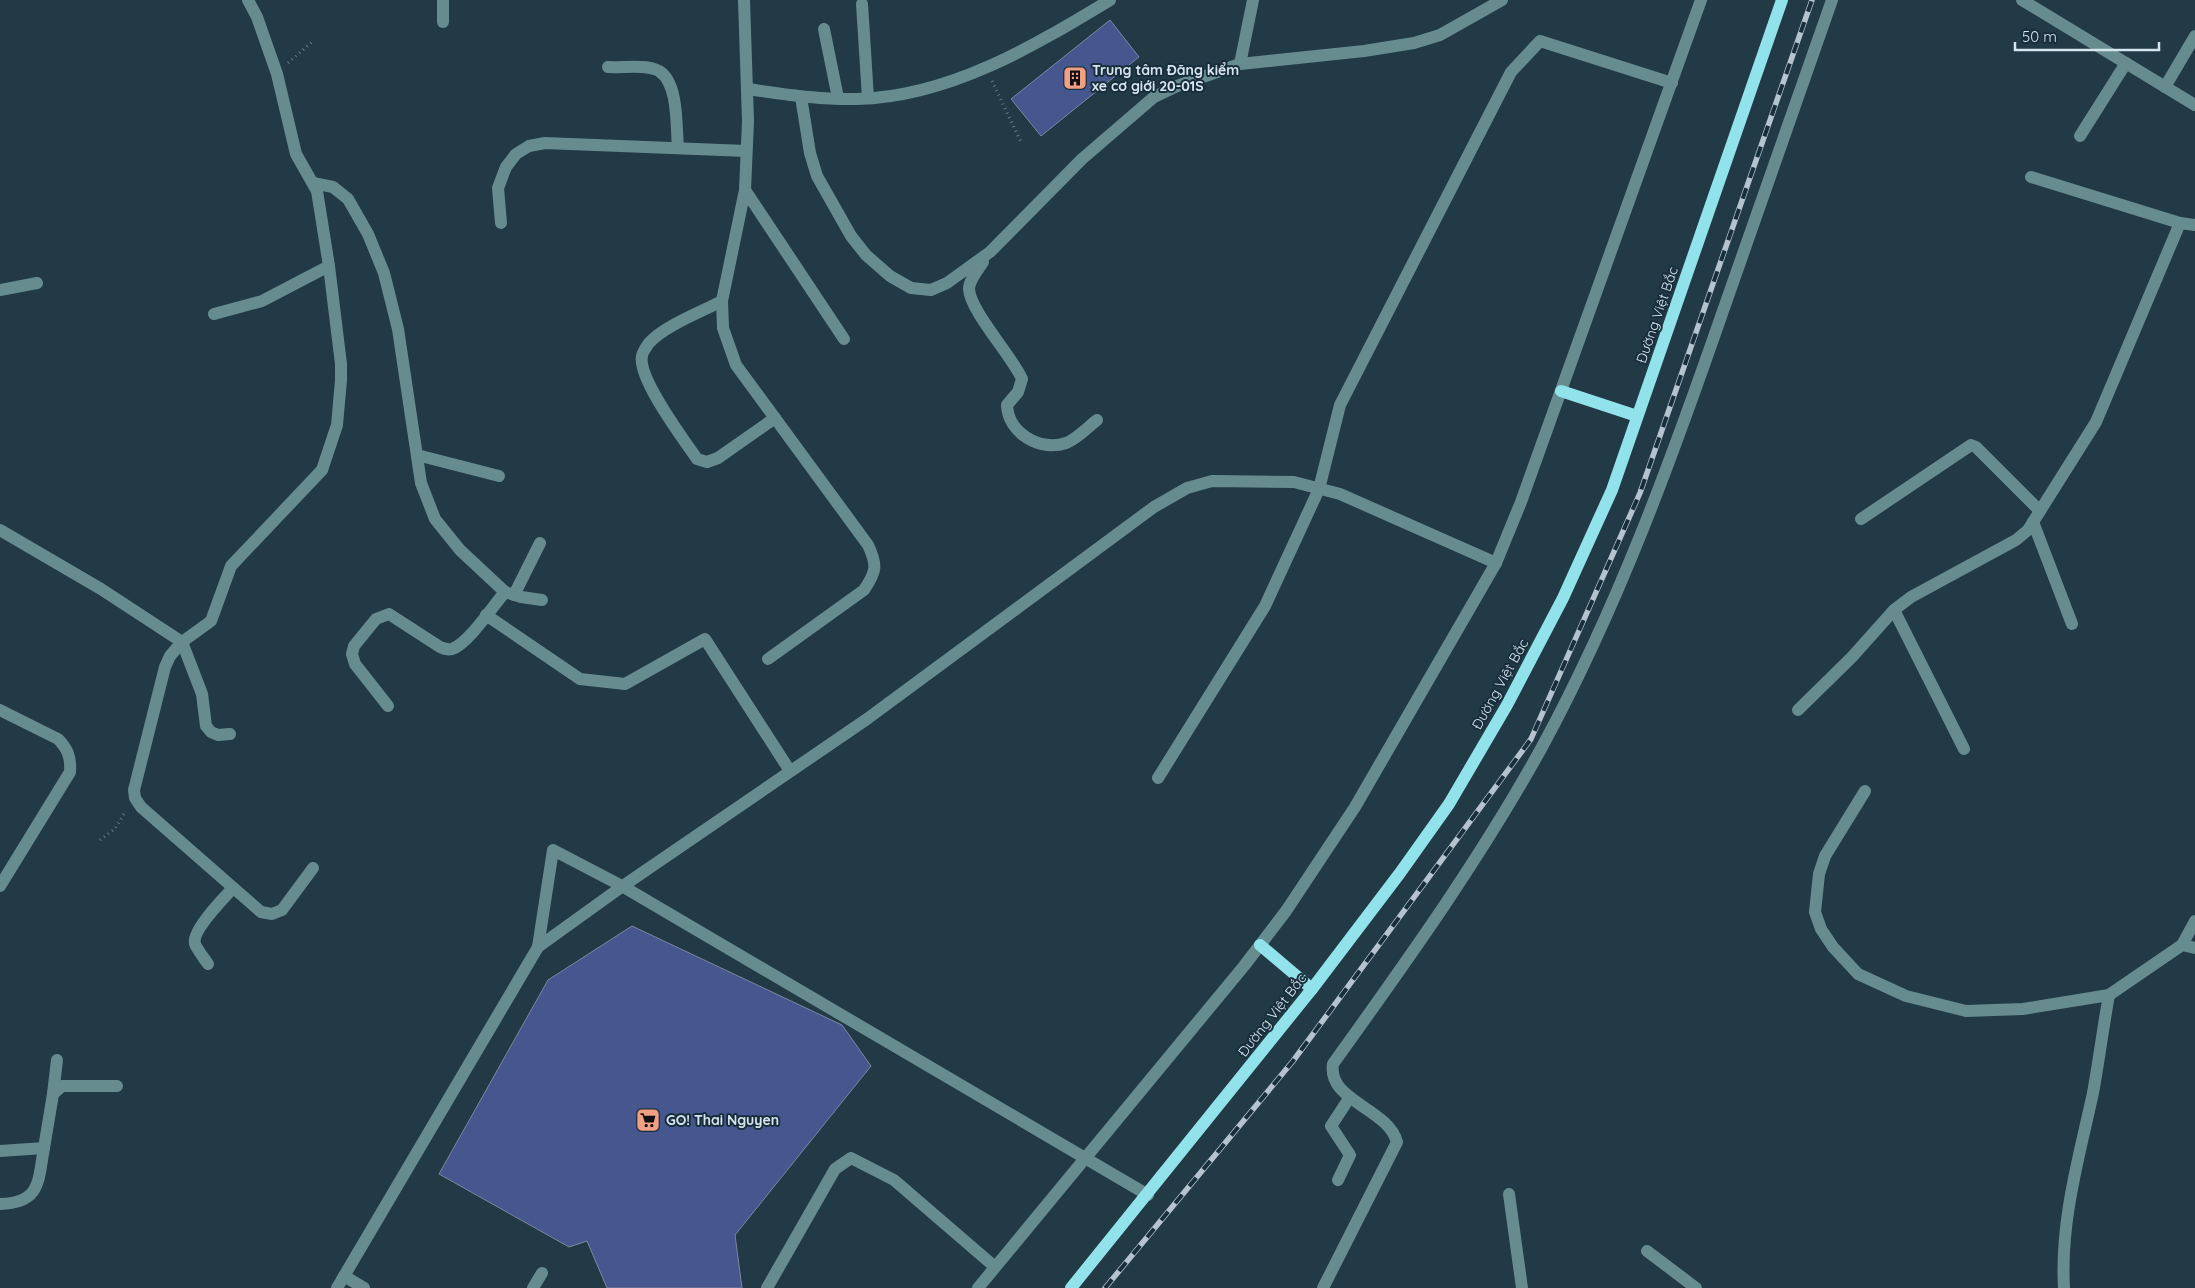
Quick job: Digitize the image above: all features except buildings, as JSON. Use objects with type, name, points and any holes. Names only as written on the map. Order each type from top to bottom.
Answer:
[{"type":"main road","name":"Đường Việt Bắc","points":[[1072,1288],[1312,989],[1449,804],[1506,705],[1563,598],[1612,490],[1782,0]]},
{"type":"main road","points":[[1560,391],[1637,416]]},
{"type":"main road","points":[[1260,945],[1312,989]]},
{"type":"street","points":[[248,0],[257,17],[277,74],[296,154],[317,191],[329,266],[341,364],[337,426],[322,470],[231,566],[211,621],[182,642],[170,656],[165,667],[134,790],[135,798],[141,807],[261,912],[272,914],[282,910],[313,868]]},
{"type":"street","points":[[443,0],[443,22]]},
{"type":"street","points":[[744,0],[747,89],[745,190],[722,302],[723,328],[736,365],[868,546],[875,560],[874,575],[864,590],[768,659]]},
{"type":"street","points":[[747,89],[800,97],[868,98],[890,96],[940,84],[985,67],[1045,39],[1110,0]]},
{"type":"street","points":[[1240,64],[1253,0]]},
{"type":"street","points":[[800,97],[810,153],[818,176],[831,203],[866,255],[890,276],[911,288],[931,290],[963,272],[990,252],[1082,159],[1154,97],[1177,86],[1240,64],[1364,51],[1414,43],[1440,35],[1502,0]]},
{"type":"street","points":[[978,1288],[1260,945],[1355,808],[1496,562],[1560,391],[1701,0]]},
{"type":"street","points":[[1323,1288],[1397,1142],[1392,1130],[1384,1122],[1350,1097],[1334,1080],[1333,1064],[1404,966],[1476,855],[1541,748],[1598,634],[1670,463],[1832,0]]},
{"type":"street","points":[[2028,1],[2195,105]]},
{"type":"street","points":[[862,4],[868,98]]},
{"type":"street","points":[[824,29],[838,98]]},
{"type":"street","points":[[2165,87],[2195,36]]},
{"type":"street","points":[[1158,778],[1265,606],[1319,489],[1340,405],[1511,72],[1540,41],[1672,83]]},
{"type":"street","points":[[2080,136],[2126,63]]},
{"type":"street","points":[[608,67],[649,68],[659,72],[668,80],[674,97],[678,148]]},
{"type":"street","points":[[502,223],[498,188],[506,167],[516,154],[529,146],[545,143],[746,151]]},
{"type":"street","points":[[2031,177],[2180,223],[2195,224]]},
{"type":"street","points":[[313,182],[333,187],[348,199],[368,234],[384,273],[398,329],[421,483],[435,519],[460,550],[510,593],[542,600]]},
{"type":"street","points":[[745,190],[844,340]]},
{"type":"street","points":[[1798,710],[1852,657],[1894,610],[1911,597],[2016,540],[2028,530],[2096,422],[2180,223]]},
{"type":"street","points":[[990,252],[971,281],[969,289],[978,311],[1022,379],[1018,392],[1007,405],[1008,417],[1018,431],[1037,444],[1068,443],[1097,420]]},
{"type":"street","points":[[214,314],[262,300],[329,266]]},
{"type":"street","points":[[0,290],[36,283]]},
{"type":"street","points":[[722,302],[660,334],[648,344],[642,356],[643,369],[652,391],[697,459],[707,462],[718,458],[775,418]]},
{"type":"street","points":[[1861,519],[1971,445],[1976,447],[2037,517],[2072,624]]},
{"type":"street","points":[[417,455],[499,476]]},
{"type":"street","points":[[538,947],[622,886],[867,718],[1154,507],[1187,488],[1212,481],[1294,482],[1340,494],[1496,562]]},
{"type":"street","points":[[0,530],[101,589],[182,642],[202,694],[206,726],[211,732],[218,735],[230,734]]},
{"type":"street","points":[[388,706],[355,664],[352,654],[354,646],[376,618],[389,614],[447,650],[459,645],[486,615],[510,593],[540,543]]},
{"type":"street","points":[[1894,610],[1964,749]]},
{"type":"street","points":[[486,615],[580,679],[625,684],[705,639],[790,771]]},
{"type":"street","points":[[0,710],[58,739],[65,746],[70,762],[70,772],[0,886]]},
{"type":"street","points":[[1865,791],[1825,856],[1819,874],[1815,912],[1820,929],[1833,947],[1858,974],[1906,996],[1966,1010],[2024,1009],[2109,995],[2182,945],[2195,921]]},
{"type":"street","points":[[337,1288],[538,947],[553,850],[622,886],[1148,1195]]},
{"type":"street","points":[[208,964],[195,943],[195,936],[200,926],[233,888]]},
{"type":"street","points":[[2182,945],[2195,948]]},
{"type":"street","points":[[2064,1288],[2062,1258],[2068,1208],[2097,1071],[2109,995]]},
{"type":"street","points":[[0,1204],[18,1203],[30,1197],[38,1178],[57,1060]]},
{"type":"street","points":[[53,1094],[66,1085],[117,1086]]},
{"type":"street","points":[[1338,1180],[1350,1155],[1331,1126],[1350,1097]]},
{"type":"street","points":[[0,1151],[44,1148]]},
{"type":"street","points":[[767,1288],[835,1169],[852,1158],[894,1180],[995,1267]]},
{"type":"street","points":[[1509,1194],[1522,1288]]},
{"type":"street","points":[[1647,1251],[1696,1288]]},
{"type":"street","points":[[534,1288],[542,1273]]},
{"type":"street","points":[[344,1276],[364,1288]]},
{"type":"path","points":[[277,74],[312,42]]},
{"type":"path","points":[[985,67],[1022,144]]},
{"type":"path","points":[[100,840],[115,828],[135,798]]},
{"type":"railway","points":[[1105,1288],[1293,1061],[1531,739],[1640,493],[1812,0]]},
{"type":"place","name":"Trung tâm Đăng kiểm xe cơ giới 20-01S","points":[[1075,78]]},
{"type":"place","name":"GO! Thai Nguyen","points":[[648,1120]]}]
